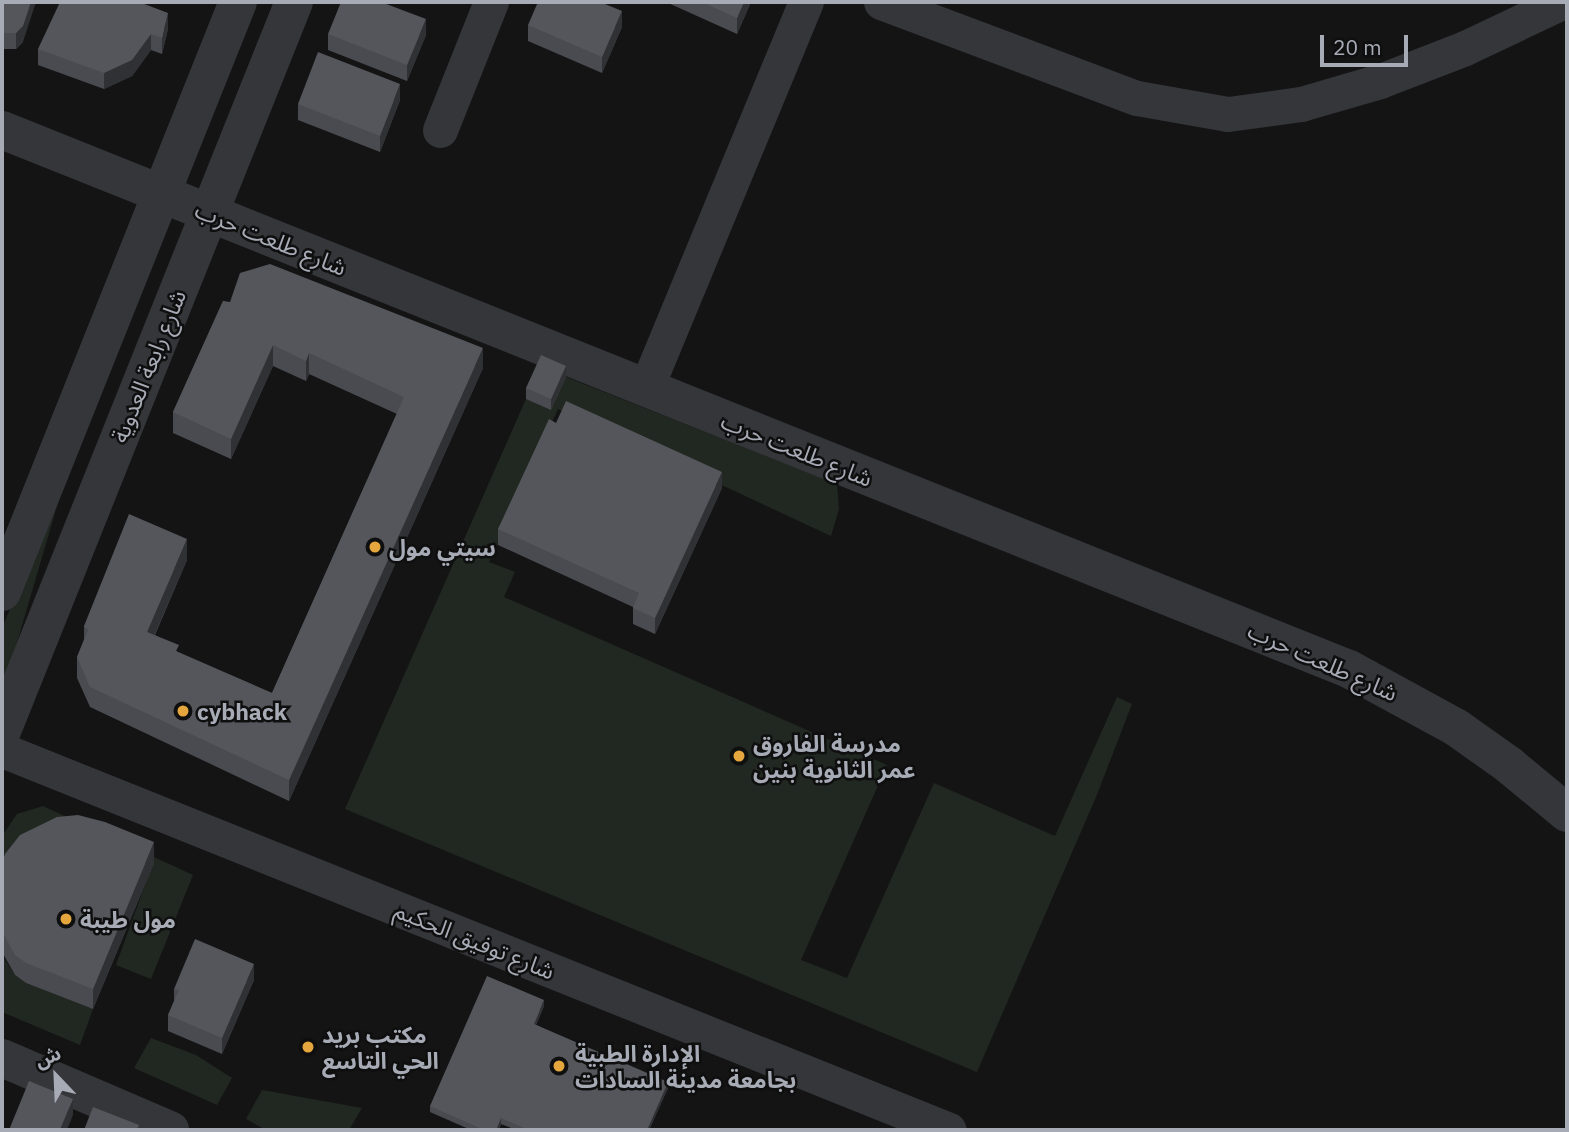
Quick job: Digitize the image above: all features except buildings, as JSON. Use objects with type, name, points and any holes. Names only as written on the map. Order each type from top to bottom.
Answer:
[{"type":"street","points":[[2,592],[238,2]]},
{"type":"street","name":"شارع رابعة العدوية","points":[[2,731],[294,2]]},
{"type":"street","points":[[440,130],[491,2]]},
{"type":"street","points":[[646,388],[806,2]]},
{"type":"street","points":[[881,2],[1138,98],[1228,114],[1301,104],[1380,81],[1465,48],[1562,2]]},
{"type":"street","name":"شارع طلعت حرب","points":[[2,130],[1349,669],[1457,728],[1509,765],[1567,813]]},
{"type":"street","name":"شارع توفيق الحكيم","points":[[2,750],[949,1130]]},
{"type":"street","points":[[2,1058],[170,1130]]},
{"type":"shaded area","points":[[146,281],[57,506],[4,687],[2,628]]},
{"type":"shaded area","points":[[566,377],[837,484],[839,509],[831,536],[558,409],[489,562],[515,572],[504,597],[887,765],[801,960],[847,978],[934,783],[1055,836],[1117,697],[1132,704],[1096,797],[977,1072],[345,809],[526,399]]},
{"type":"shaded area","points":[[43,806],[193,875],[151,979],[116,965],[153,863],[2,882],[2,836],[17,814]]},
{"type":"shaded area","points":[[2,955],[15,975],[26,983],[93,1009],[80,1045],[2,1012]]},
{"type":"shaded area","points":[[151,1038],[196,1055],[232,1078],[217,1105],[134,1068]]},
{"type":"shaded area","points":[[262,1090],[362,1108],[349,1130],[266,1130],[246,1119]]},
{"type":"place","name":"سيتي مول","points":[[375,547]]},
{"type":"place","name":"cybhack","points":[[183,711]]},
{"type":"place","name":"مدرسة الفاروق عمر الثانوية بنين","points":[[739,756]]},
{"type":"place","name":"مول طيبة","points":[[66,919]]},
{"type":"place","name":"مكتب بريد الحي التاسع","points":[[308,1047]]},
{"type":"place","name":"الإدارة الطبية بجامعة مدينة السادات","points":[[559,1066]]}]
